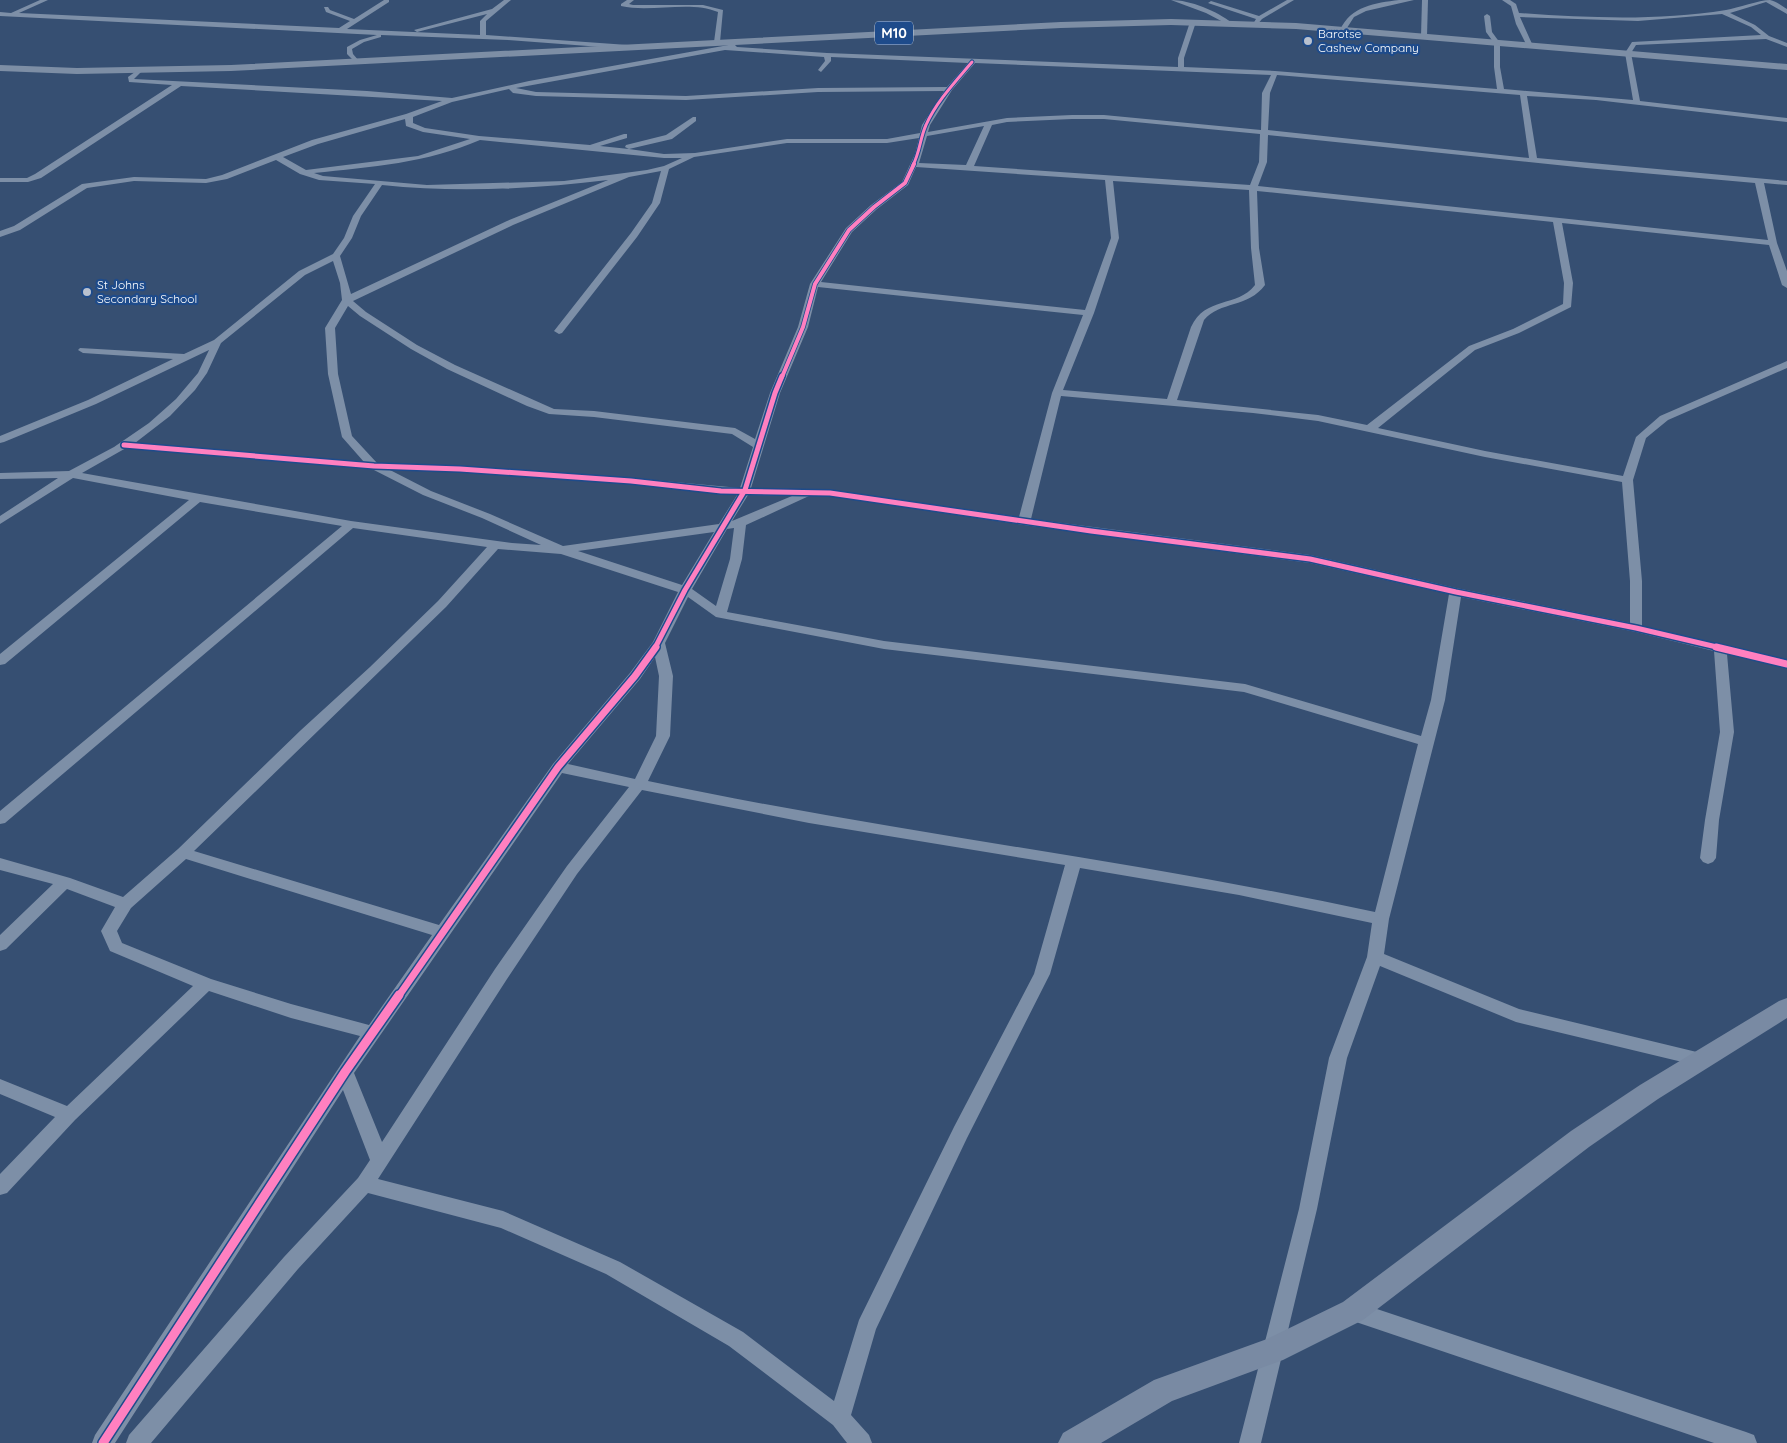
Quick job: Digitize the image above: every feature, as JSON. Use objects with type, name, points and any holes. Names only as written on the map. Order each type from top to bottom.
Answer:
[{"type":"main road","name":"M10","points":[[0,68],[50,71],[140,71],[1069,24],[1229,23],[1257,21],[1343,30],[1787,67]]},
{"type":"main road","points":[[1073,1443],[1164,1390],[1273,1350],[1353,1311],[1580,1139],[1699,1059],[1787,1007]]},
{"type":"street","points":[[0,20],[45,0]]},
{"type":"street","points":[[483,37],[483,21],[508,0]]},
{"type":"street","points":[[631,0],[623,5],[639,8],[715,6],[721,11],[717,42]]},
{"type":"street","points":[[1174,0],[1208,12],[1229,23]]},
{"type":"street","points":[[1210,3],[1257,21],[1291,0]]},
{"type":"street","points":[[1343,30],[1350,18],[1357,12],[1411,0]]},
{"type":"street","points":[[1424,36],[1425,0]]},
{"type":"street","points":[[1505,0],[1514,6],[1518,14],[1519,24],[1530,46]]},
{"type":"street","points":[[1518,14],[1602,20],[1687,18],[1739,10],[1766,0],[1787,12]]},
{"type":"street","points":[[339,31],[387,1]]},
{"type":"street","points":[[326,8],[328,11],[355,21]]},
{"type":"street","points":[[356,61],[348,51],[349,48],[355,45],[378,37],[402,34],[494,10]]},
{"type":"street","points":[[1722,12],[1753,26],[1767,37],[1787,44]]},
{"type":"street","points":[[0,14],[483,37],[628,47]]},
{"type":"street","points":[[1487,16],[1489,32],[1497,43],[1497,67],[1501,91]]},
{"type":"street","points":[[1181,70],[1181,58],[1193,22]]},
{"type":"street","points":[[1637,102],[1628,53],[1632,44],[1767,37]]},
{"type":"street","points":[[0,234],[18,228],[85,186],[134,179],[179,182],[206,181],[224,177],[315,142],[409,116],[450,100],[510,87],[727,48],[748,40]]},
{"type":"street","points":[[727,48],[972,62],[1275,73],[1637,102],[1713,113],[1787,120]]},
{"type":"street","points":[[821,70],[828,61],[827,55]]},
{"type":"street","points":[[103,1443],[345,1072],[558,767],[635,676],[659,643],[685,590],[745,490],[776,393],[803,327],[815,284],[849,230],[874,207],[905,183],[914,165],[926,125],[950,89],[972,62]]},
{"type":"street","points":[[140,71],[130,78],[131,81],[367,93],[450,100]]},
{"type":"street","points":[[1171,402],[1191,339],[1201,318],[1213,309],[1245,297],[1257,290],[1260,285],[1253,188],[1263,162],[1266,93],[1275,73]]},
{"type":"street","points":[[0,180],[28,180],[38,176],[179,84]]},
{"type":"street","points":[[510,87],[516,91],[536,94],[686,98],[818,90],[950,89]]},
{"type":"street","points":[[1523,94],[1533,160]]},
{"type":"street","points":[[409,116],[409,124],[423,130],[480,138],[590,147],[664,156],[695,154],[787,141],[870,142],[990,122],[1042,118],[1104,118],[1787,183]]},
{"type":"street","points":[[616,150],[669,137],[693,119]]},
{"type":"street","points":[[969,168],[990,122]]},
{"type":"street","points":[[590,147],[624,136]]},
{"type":"street","points":[[303,172],[434,156],[457,149],[480,138]]},
{"type":"street","points":[[276,156],[303,172],[322,178],[427,187],[546,184],[666,168],[695,154]]},
{"type":"street","points":[[914,165],[1253,188],[1773,243]]},
{"type":"street","points":[[559,331],[634,235],[656,203],[658,187],[666,168]]},
{"type":"street","points":[[347,300],[510,223],[631,173]]},
{"type":"street","points":[[1024,522],[1057,392],[1089,313],[1115,238],[1109,178]]},
{"type":"street","points":[[1759,181],[1773,243],[1787,285]]},
{"type":"street","points":[[3,437],[92,402],[190,357],[217,342],[283,287],[302,274],[336,256],[348,238],[357,216],[380,182]]},
{"type":"street","points":[[1368,430],[1472,348],[1516,331],[1568,304],[1567,271],[1558,240],[1557,220]]},
{"type":"street","points":[[336,256],[342,277],[347,286],[347,300],[330,328],[333,374],[347,437],[374,466],[427,493],[486,516],[562,550],[685,590],[720,614],[884,645],[1245,688],[1426,742]]},
{"type":"street","points":[[815,284],[1089,313]]},
{"type":"street","points":[[347,300],[363,314],[451,367],[531,404],[553,412],[594,414],[735,431],[758,446]]},
{"type":"street","points":[[0,521],[71,474],[151,428],[190,389],[213,357],[217,342]]},
{"type":"street","points":[[83,350],[190,357]]},
{"type":"street","points":[[1636,628],[1636,581],[1627,480],[1641,437],[1664,418],[1787,364]]},
{"type":"street","points":[[1057,392],[1318,418],[1485,454],[1627,480]]},
{"type":"street","points":[[124,445],[374,466],[631,481],[721,491],[830,493],[1024,522],[1310,559],[1456,592],[1636,628],[1787,664]]},
{"type":"street","points":[[0,476],[71,474],[350,524],[495,545],[562,550],[740,523],[808,493]]},
{"type":"street","points":[[0,661],[198,498]]},
{"type":"street","points":[[720,614],[736,558],[740,523]]},
{"type":"street","points":[[0,819],[350,524]]},
{"type":"street","points":[[374,1033],[291,1011],[206,984],[116,947],[109,931],[125,904],[183,853],[429,617],[495,545]]},
{"type":"street","points":[[1250,1443],[1308,1209],[1338,1058],[1375,957],[1381,919],[1438,700],[1456,592]]},
{"type":"street","points":[[136,1443],[291,1263],[365,1184],[501,974],[572,870],[639,784],[663,736],[666,676],[659,643]]},
{"type":"street","points":[[1708,858],[1712,820],[1727,732],[1720,649]]},
{"type":"street","points":[[558,767],[809,818],[1074,861],[1300,901],[1381,919]]},
{"type":"street","points":[[183,853],[443,932]]},
{"type":"street","points":[[840,1418],[866,1327],[960,1133],[1042,974],[1074,861]]},
{"type":"street","points":[[0,864],[65,882],[125,904]]},
{"type":"street","points":[[0,945],[65,882]]},
{"type":"street","points":[[1375,957],[1516,1015],[1699,1059]]},
{"type":"street","points":[[0,1187],[69,1114],[206,984]]},
{"type":"street","points":[[345,1072],[380,1161]]},
{"type":"street","points":[[0,1086],[69,1114]]},
{"type":"street","points":[[365,1184],[503,1220],[613,1268],[736,1339],[840,1418],[861,1443]]},
{"type":"street","points":[[1353,1311],[1746,1443]]},
{"type":"cycle path","points":[[103,1443],[345,1072],[558,767],[635,676],[659,643],[685,590],[745,490],[775,393],[803,327],[815,284],[849,230],[874,207],[905,183],[919,154],[926,125],[949,89],[972,62]]},
{"type":"cycle path","points":[[124,445],[374,466],[460,469],[631,481],[721,491],[830,493],[1091,531],[1310,559],[1456,592],[1636,628],[1787,664]]},
{"type":"place","name":"Barotse Cashew Company","points":[[1308,41]]},
{"type":"place","name":"St Johns Secondary School","points":[[87,292]]}]
